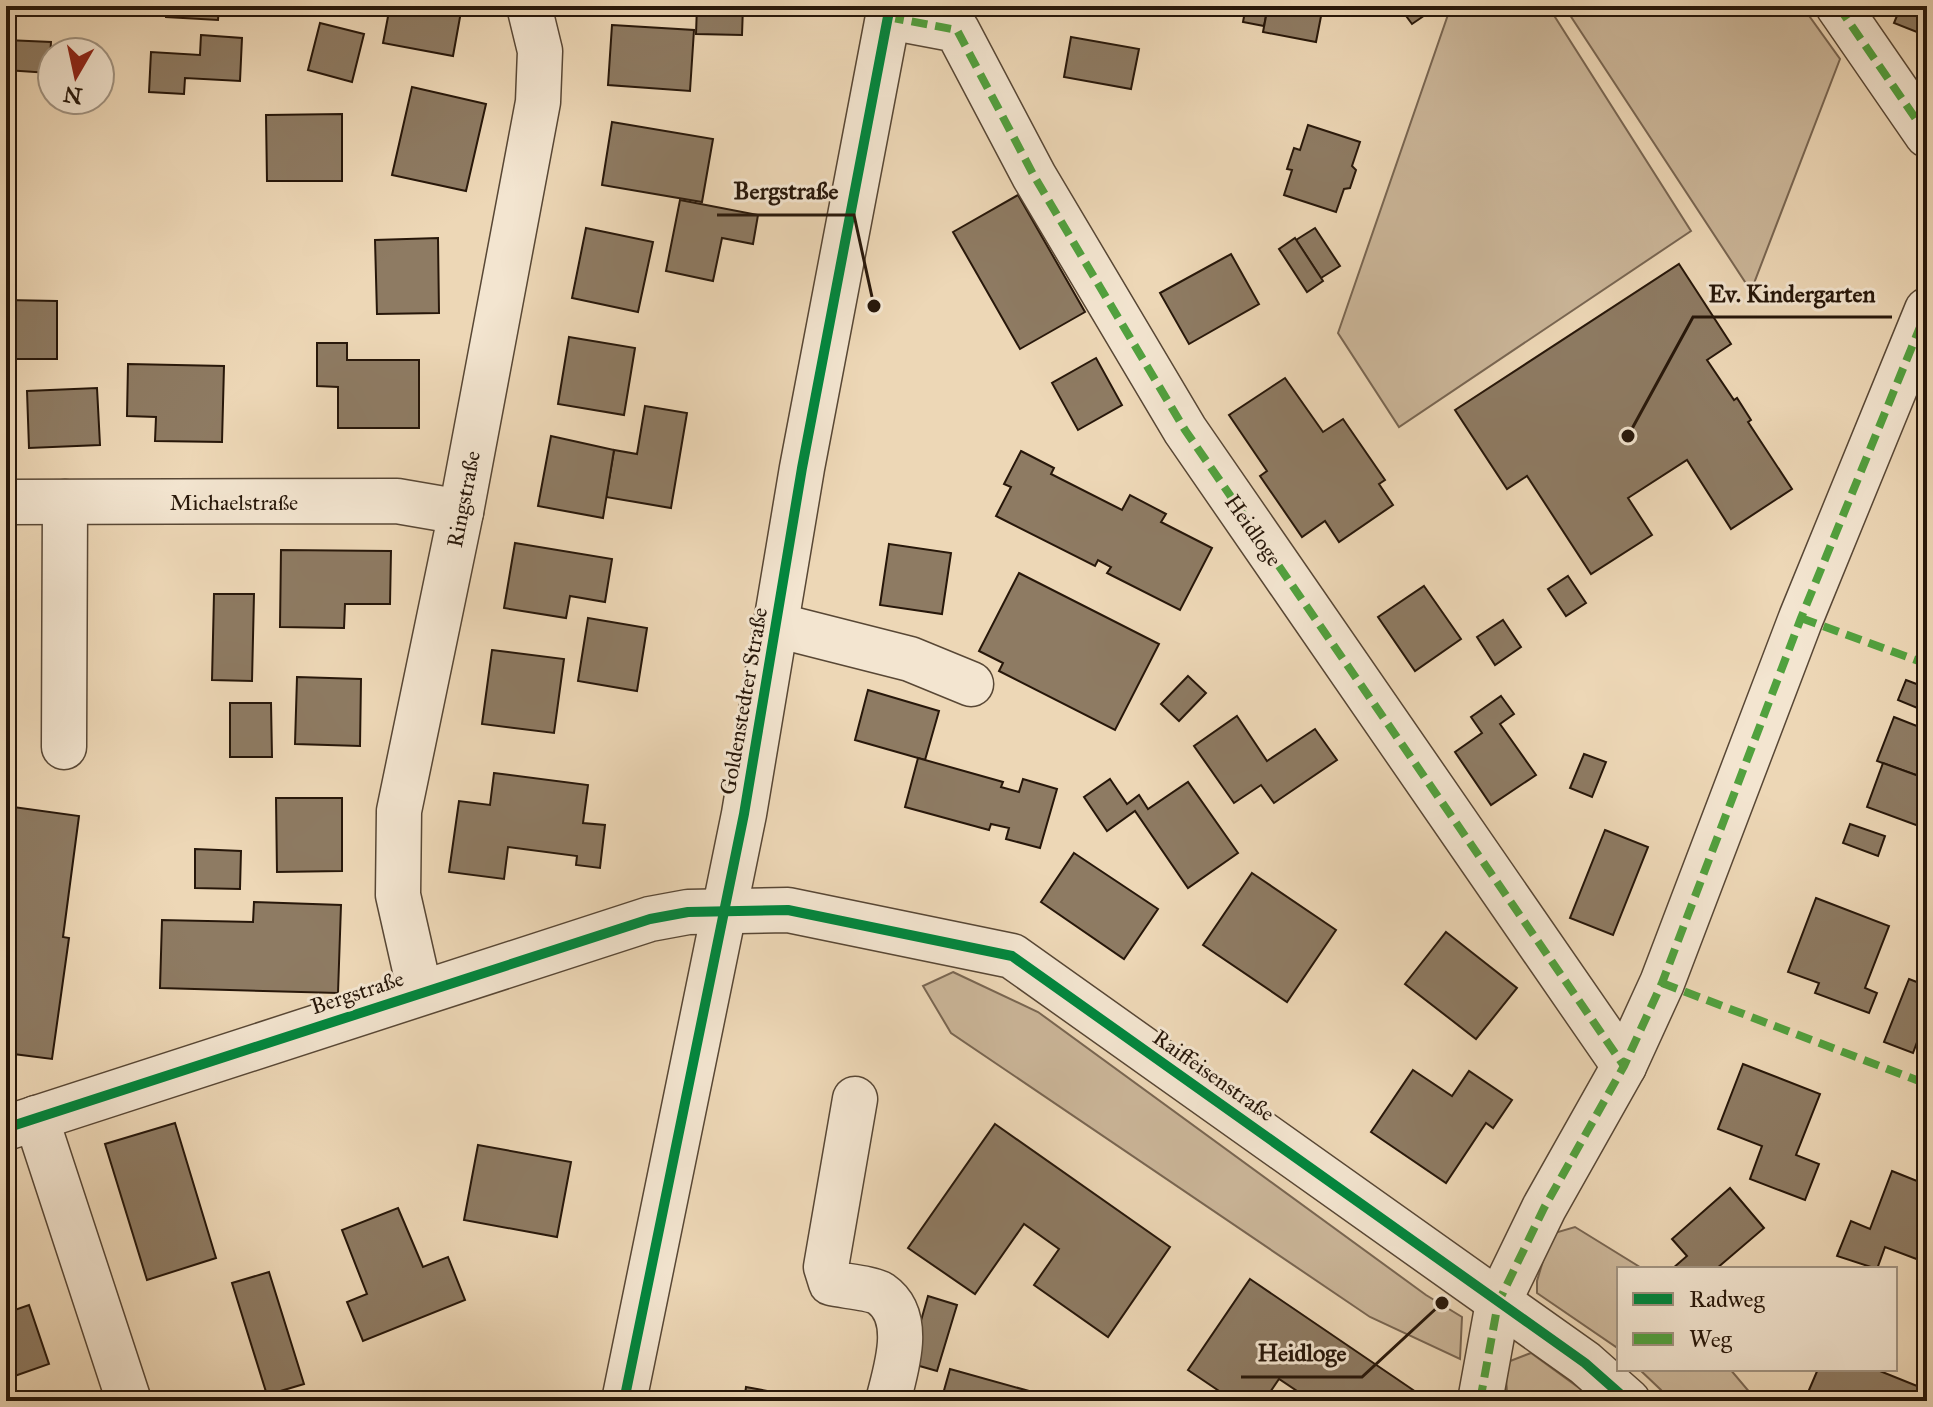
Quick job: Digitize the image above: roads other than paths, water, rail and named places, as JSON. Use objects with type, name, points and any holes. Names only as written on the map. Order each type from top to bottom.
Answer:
[{"type":"street","name":"Ringstraße","points":[[420,992],[398,895],[399,811],[461,512],[538,102],[540,51],[529,6]]},
{"type":"street","points":[[1838,6],[1927,135]]},
{"type":"street","name":"Goldenstedter Straße","points":[[624,1401],[744,814],[802,468],[889,11]]},
{"type":"street","name":"Heidloge","points":[[889,11],[957,30],[1034,176],[1185,430],[1624,1066]]},
{"type":"street","points":[[1480,1401],[1498,1303],[1544,1208],[1624,1066],[1662,983],[1801,618],[1927,310]]},
{"type":"street","name":"Michaelstraße","points":[[6,502],[397,501],[461,512]]},
{"type":"street","points":[[64,747],[65,502]]},
{"type":"street","points":[[776,625],[910,659],[971,684]]},
{"type":"street","name":"Raiffeisenstraße","points":[[724,912],[788,910],[1012,956],[1585,1363],[1628,1401]]},
{"type":"street","name":"Bergstraße","points":[[21,1123],[650,919],[688,912],[724,912]]},
{"type":"street","points":[[855,1099],[826,1267],[831,1283],[880,1292],[894,1309],[901,1327],[897,1365],[888,1401]]},
{"type":"street","points":[[21,1123],[129,1401]]},
{"type":"place","name":"Bergstraße","points":[[874,306]]},
{"type":"place","name":"Ev. Kindergarten","points":[[1628,436]]},
{"type":"place","name":"Heidloge","points":[[1442,1303]]}]
